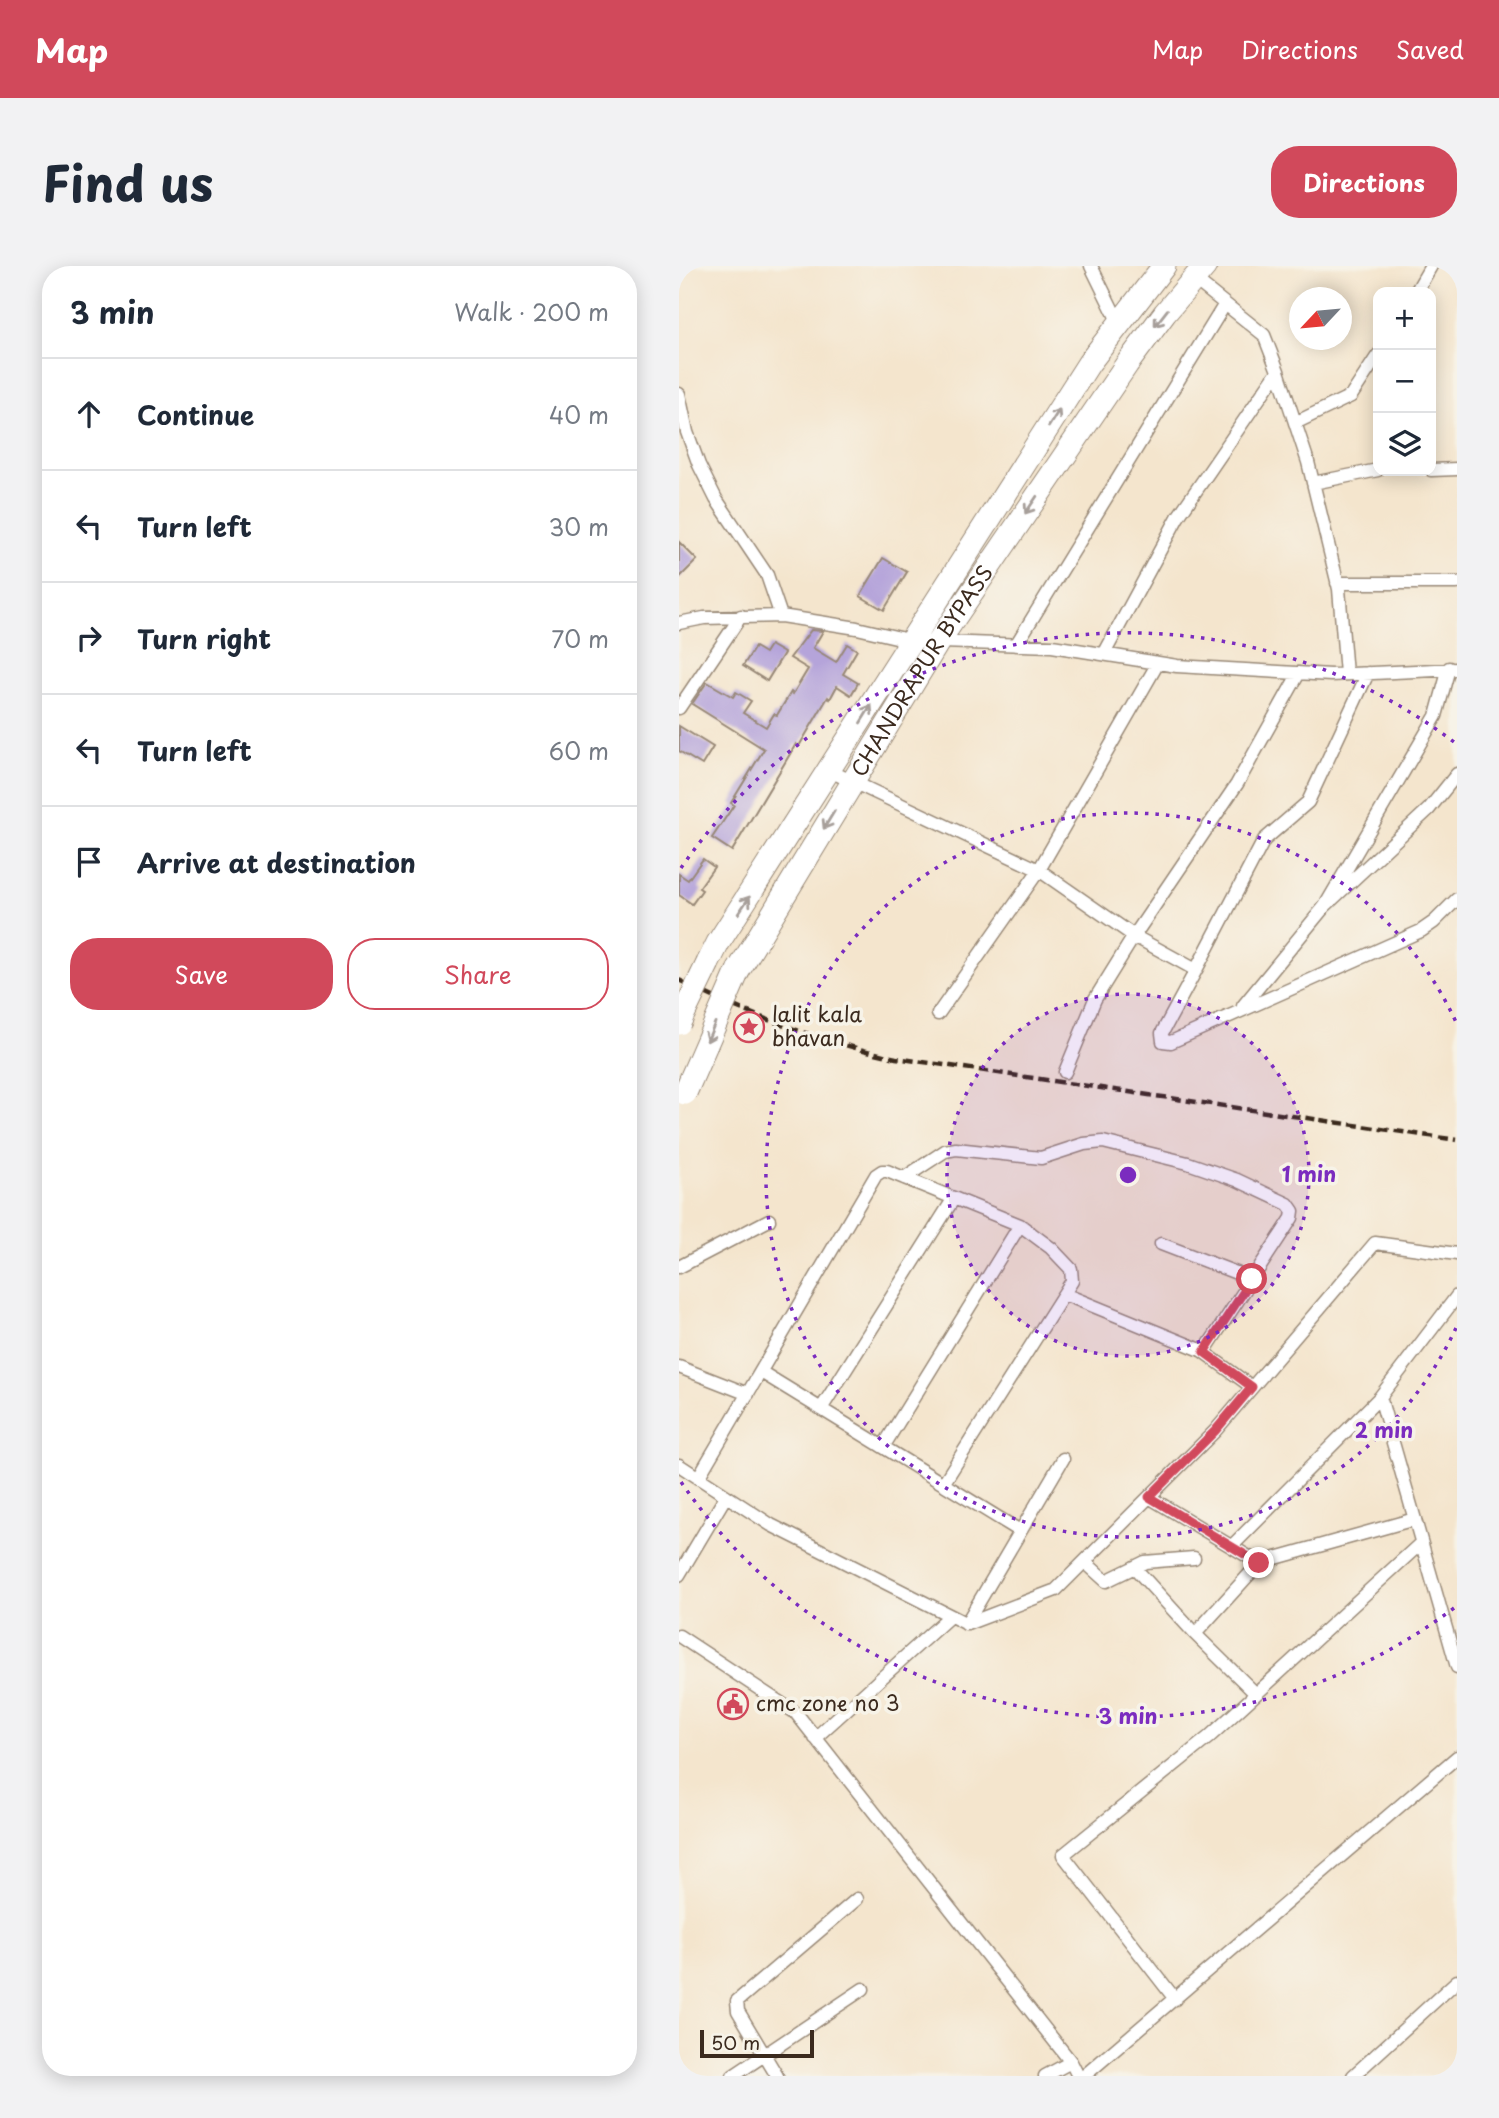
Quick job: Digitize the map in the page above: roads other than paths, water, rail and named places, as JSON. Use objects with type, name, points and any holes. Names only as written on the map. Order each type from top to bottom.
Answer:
[{"type":"highway","name":"CHANDRAPUR BYPASS","points":[[679,1023],[718,943],[1089,363],[1164,266]]},
{"type":"highway","name":"CHANDRAPUR BYPASS","points":[[682,1098],[738,971],[938,642],[1127,364],[1200,272]]},
{"type":"street","points":[[1091,266],[1119,323]]},
{"type":"street","points":[[1419,287],[1431,266]]},
{"type":"street","points":[[1200,272],[1225,304],[1264,335],[1278,371],[1313,483],[1337,583],[1346,674]]},
{"type":"street","points":[[1016,645],[1225,304]]},
{"type":"street","points":[[1295,423],[1351,396],[1373,363]]},
{"type":"street","points":[[1104,654],[1178,517],[1278,371]]},
{"type":"street","points":[[679,394],[687,432],[699,465],[716,499],[767,575],[782,616]]},
{"type":"street","points":[[1436,470],[1457,469]]},
{"type":"street","points":[[1313,483],[1373,471]]},
{"type":"street","points":[[1337,583],[1457,583]]},
{"type":"street","points":[[679,708],[741,616]]},
{"type":"street","points":[[679,623],[704,618],[782,616],[857,628],[912,641],[1052,646],[1158,663],[1299,673],[1346,674],[1453,668],[1436,716],[1325,906]]},
{"type":"street","points":[[938,1014],[1039,870],[1158,663]]},
{"type":"street","points":[[1065,1072],[1095,999],[1134,936],[1237,784],[1299,673]]},
{"type":"street","points":[[1368,673],[1308,802],[1264,840],[1162,1033],[1163,1041],[1171,1042],[1421,931],[1457,899]]},
{"type":"street","points":[[830,771],[1039,870],[1134,936],[1196,970]]},
{"type":"street","points":[[1241,1009],[1325,906],[1429,809],[1457,774]]},
{"type":"street","points":[[904,1178],[945,1151],[956,1149],[1041,1158],[1084,1144],[1103,1142],[1188,1163],[1237,1180],[1288,1204],[1293,1211],[1292,1218],[1204,1352]]},
{"type":"street","points":[[698,1478],[876,1175],[887,1171],[1020,1225],[1051,1248],[1071,1269],[1072,1281],[943,1484]]},
{"type":"street","points":[[821,1409],[954,1198]]},
{"type":"street","points":[[679,1267],[769,1220]]},
{"type":"street","points":[[883,1447],[1020,1225]]},
{"type":"street","points":[[679,1465],[771,1525],[966,1624],[1056,1590],[1215,1431],[1375,1243],[1457,1254]]},
{"type":"street","points":[[1161,1244],[1252,1279]]},
{"type":"street","points":[[1064,1294],[1204,1352],[1252,1387]]},
{"type":"street","points":[[1232,1546],[1380,1397],[1457,1296]]},
{"type":"street","points":[[679,1367],[748,1394]]},
{"type":"street","points":[[761,1372],[1020,1531]]},
{"type":"street","points":[[1380,1397],[1457,1667]]},
{"type":"street","points":[[966,1624],[1063,1459]]},
{"type":"street","points":[[679,1575],[726,1496]]},
{"type":"street","points":[[1149,1497],[1259,1563]]},
{"type":"street","points":[[1195,1634],[1259,1563],[1415,1519]]},
{"type":"street","points":[[1175,1999],[1063,1855],[1209,1737],[1421,1543]]},
{"type":"street","points":[[1085,1562],[1107,1581],[1151,1561],[1194,1558]]},
{"type":"street","points":[[1135,1567],[1195,1634],[1256,1694]]},
{"type":"street","points":[[815,1738],[950,1616]]},
{"type":"street","points":[[679,1636],[796,1713],[1071,2062],[1078,2076]]},
{"type":"street","points":[[1084,2076],[1457,1757]]},
{"type":"street","points":[[777,2076],[738,2011],[737,2001],[857,1899]]},
{"type":"street","points":[[1353,2076],[1457,1981]]},
{"type":"street","points":[[733,2076],[863,1989]]},
{"type":"street","points":[[1045,2076],[1071,2062]]},
{"type":"railway","points":[[679,980],[731,1005],[785,1026],[896,1058],[1457,1140]]},
{"type":"place","name":"lalit kala bhavan","points":[[749,1027]]},
{"type":"place","name":"cmc zone no 3","points":[[733,1704]]}]
